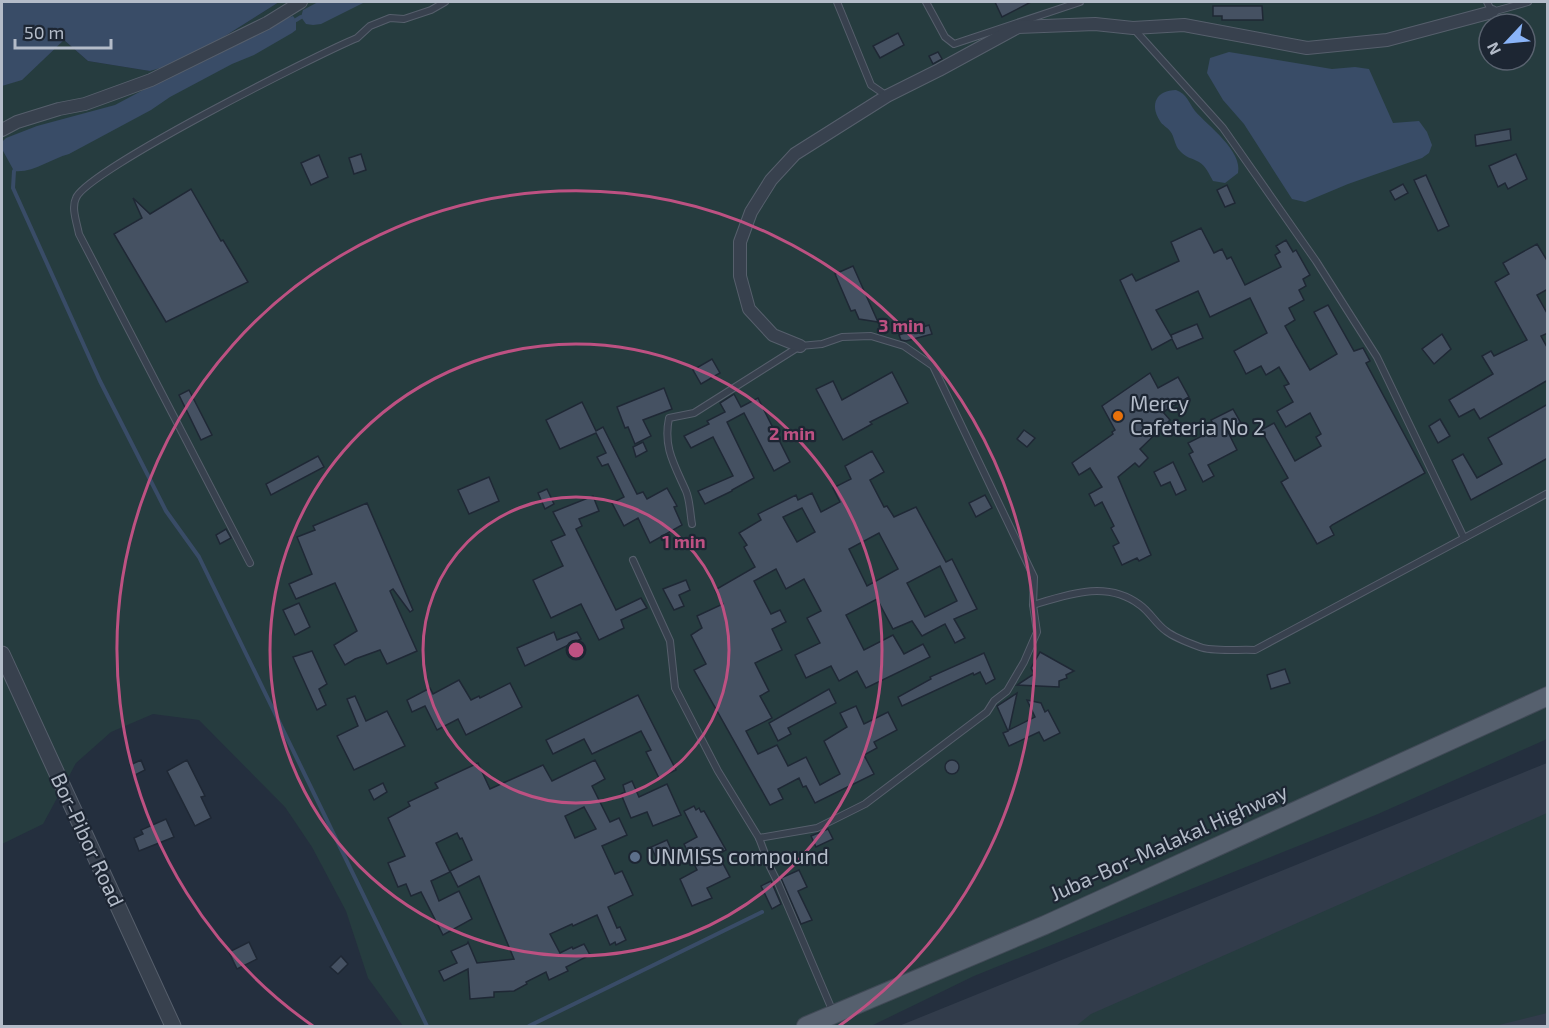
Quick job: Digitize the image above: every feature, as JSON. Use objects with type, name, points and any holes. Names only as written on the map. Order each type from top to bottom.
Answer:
[{"type":"main road","name":"Juba-Bor-Malakal Highway","points":[[806,1026],[1045,924],[1548,696]]},
{"type":"street","points":[[2,130],[17,122],[59,109],[85,104],[151,80],[267,23],[302,2]]},
{"type":"street","points":[[800,346],[773,335],[749,309],[740,276],[740,242],[751,212],[771,180],[795,154],[887,96],[1018,27],[1095,24],[1133,28],[1184,25],[1307,48],[1387,40],[1490,7]]},
{"type":"street","name":"Bor-Pibor Road","points":[[2,654],[172,1026]]},
{"type":"lane","points":[[250,563],[79,234],[75,198],[84,188],[138,152],[357,38],[369,26],[390,18],[404,19],[431,10],[445,2]]},
{"type":"lane","points":[[837,2],[871,86],[887,96]]},
{"type":"lane","points":[[926,2],[945,37],[954,44],[1080,2]]},
{"type":"lane","points":[[1490,7],[1528,2]]},
{"type":"lane","points":[[1133,28],[1223,129],[1316,261],[1377,357],[1464,538]]},
{"type":"lane","points":[[692,524],[687,492],[677,474],[666,435],[669,418],[694,413],[800,346],[822,344],[842,337],[871,336],[904,346],[933,366],[1034,577],[1033,605],[1037,632],[1024,662],[1007,691],[994,701],[987,712],[865,804],[817,828],[759,838]]},
{"type":"lane","points":[[1033,605],[1070,594],[1108,591],[1121,594],[1140,605],[1167,632],[1203,648],[1255,650],[1548,493]]},
{"type":"lane","points":[[633,560],[670,641],[675,688],[718,771],[759,838],[834,1015]]},
{"type":"shaded area","points":[[1547,763],[1547,1026],[899,1026]]},
{"type":"green space","points":[[279,2],[1547,2],[1547,739],[1378,814],[974,976],[871,1026],[403,1026],[368,978],[346,911],[312,847],[285,807],[199,720],[153,714],[111,732],[76,763],[43,824],[2,844],[2,86],[22,79],[64,40],[88,61],[150,71],[214,43]]},
{"type":"green space","points":[[1547,813],[1547,1013],[1495,1026],[1076,1026],[1091,1014]]},
{"type":"water","points":[[2,2],[279,2],[214,43],[167,66],[150,71],[88,61],[64,40],[22,80],[2,86]]},
{"type":"water","points":[[318,2],[365,2],[321,24],[306,24],[301,17],[303,10]]},
{"type":"water","points":[[293,16],[296,20],[296,30],[292,33],[254,55],[170,97],[151,110],[69,154],[35,168],[14,171],[2,149],[2,142],[6,138],[37,126],[115,105],[190,65],[235,46],[276,22]]},
{"type":"water","points":[[1229,52],[1332,69],[1355,67],[1369,69],[1393,123],[1419,121],[1432,145],[1429,153],[1422,158],[1305,202],[1292,199],[1244,124],[1223,100],[1207,73],[1210,58]]},
{"type":"water","points":[[1176,90],[1185,96],[1195,111],[1223,139],[1235,156],[1238,173],[1225,183],[1213,181],[1201,164],[1182,153],[1172,133],[1160,121],[1155,109],[1157,99],[1164,92]]},
{"type":"building","points":[[995,2],[1031,2],[1002,17]]},
{"type":"building","points":[[1213,6],[1262,6],[1263,20],[1222,20],[1222,16],[1213,16]]},
{"type":"building","points":[[898,33],[904,45],[880,58],[873,46]]},
{"type":"building","points":[[938,52],[942,59],[933,64],[929,56]]},
{"type":"building","points":[[1510,129],[1511,140],[1476,146],[1475,135]]},
{"type":"building","points":[[361,154],[366,170],[354,174],[349,158]]},
{"type":"building","points":[[1516,154],[1527,179],[1508,189],[1505,183],[1498,187],[1489,166]]},
{"type":"building","points":[[319,155],[328,177],[311,185],[301,163]]},
{"type":"building","points":[[1426,175],[1449,226],[1438,231],[1414,180]]},
{"type":"building","points":[[1403,184],[1408,193],[1395,200],[1390,191]]},
{"type":"building","points":[[1227,185],[1235,203],[1225,207],[1217,190]]},
{"type":"building","points":[[191,189],[248,282],[166,322],[114,234],[142,218],[133,198],[150,214]]},
{"type":"building","points":[[1201,228],[1214,253],[1222,249],[1227,259],[1231,257],[1245,285],[1281,267],[1275,255],[1280,252],[1276,246],[1286,240],[1293,252],[1296,250],[1310,275],[1303,279],[1306,286],[1299,290],[1304,300],[1289,308],[1295,320],[1285,326],[1296,346],[1310,370],[1337,354],[1314,312],[1328,305],[1354,351],[1363,348],[1370,361],[1366,363],[1425,473],[1332,525],[1330,527],[1334,535],[1317,544],[1281,482],[1288,478],[1261,430],[1274,423],[1295,461],[1321,446],[1316,437],[1321,434],[1310,413],[1286,427],[1277,411],[1293,402],[1284,386],[1289,384],[1279,367],[1266,375],[1261,366],[1246,374],[1234,351],[1267,333],[1250,298],[1210,317],[1198,291],[1156,310],[1172,338],[1171,335],[1197,324],[1203,338],[1177,349],[1172,339],[1152,350],[1120,280],[1132,274],[1136,281],[1179,261],[1171,242]]},
{"type":"building","points":[[1537,244],[1548,262],[1548,289],[1537,295],[1548,315],[1548,333],[1541,336],[1548,349],[1548,380],[1480,419],[1474,409],[1459,417],[1449,400],[1493,374],[1482,356],[1491,351],[1494,356],[1527,340],[1495,282],[1509,274],[1503,263]]},
{"type":"building","points":[[853,266],[878,322],[859,319],[855,310],[851,311],[835,274]]},
{"type":"building","points":[[929,325],[932,334],[906,341],[901,340],[899,335]]},
{"type":"building","points":[[1442,334],[1451,349],[1434,364],[1422,349]]},
{"type":"building","points":[[712,359],[720,373],[701,384],[693,370]]},
{"type":"building","points":[[892,372],[908,403],[870,422],[872,424],[843,440],[816,389],[833,381],[842,400]]},
{"type":"building","points":[[1150,373],[1158,388],[1178,377],[1189,397],[1163,412],[1170,420],[1140,449],[1148,458],[1139,467],[1135,463],[1118,477],[1151,555],[1122,565],[1113,546],[1119,543],[1111,528],[1114,526],[1102,502],[1095,506],[1089,494],[1102,487],[1090,468],[1079,475],[1072,463],[1113,434],[1115,430],[1102,406]]},
{"type":"building","points":[[664,388],[672,409],[643,420],[651,436],[635,444],[628,427],[625,428],[617,407]]},
{"type":"building","points":[[189,390],[212,435],[201,440],[179,395]]},
{"type":"building","points":[[734,394],[741,407],[758,398],[790,462],[774,471],[744,413],[727,422],[754,478],[705,504],[698,491],[733,476],[713,437],[691,448],[684,436],[709,424],[707,421],[725,412],[720,403]]},
{"type":"building","points":[[582,402],[596,431],[603,427],[637,494],[643,492],[647,499],[667,488],[677,506],[674,507],[682,525],[650,543],[638,518],[624,526],[612,503],[624,497],[608,464],[602,466],[597,457],[606,453],[596,433],[560,449],[546,420]]},
{"type":"building","points":[[1548,404],[1548,458],[1471,500],[1452,460],[1463,454],[1477,478],[1502,464],[1488,438]]},
{"type":"building","points":[[1233,409],[1242,425],[1228,432],[1237,450],[1208,465],[1214,476],[1203,482],[1189,454],[1193,452],[1188,443],[1216,429],[1211,420]]},
{"type":"building","points":[[1440,419],[1450,436],[1438,443],[1429,426]]},
{"type":"building","points":[[1024,430],[1035,438],[1027,447],[1017,439]]},
{"type":"building","points":[[643,442],[647,451],[636,457],[633,447]]},
{"type":"building","points":[[872,451],[884,472],[870,480],[884,507],[887,506],[894,517],[916,507],[946,562],[952,559],[977,609],[954,619],[965,638],[955,643],[945,624],[922,636],[912,621],[893,629],[877,599],[846,615],[864,650],[893,635],[904,654],[923,644],[930,657],[866,688],[857,671],[839,681],[831,666],[806,678],[795,655],[820,643],[807,618],[821,611],[804,579],[786,589],[776,569],[754,581],[771,614],[780,610],[786,622],[772,629],[782,650],[755,663],[769,691],[760,696],[772,718],[746,731],[758,754],[777,745],[788,766],[806,757],[820,785],[840,774],[824,741],[847,727],[840,713],[856,706],[864,724],[888,712],[897,730],[874,742],[877,748],[864,755],[874,774],[815,803],[799,778],[778,789],[783,799],[770,805],[694,670],[706,664],[691,635],[702,628],[697,616],[723,604],[715,590],[755,567],[744,547],[747,545],[739,533],[761,520],[758,514],[796,495],[798,500],[812,493],[821,512],[840,502],[833,488],[851,479],[845,466]],"holes":[[[802,508],[815,532],[797,542],[783,517]],[[879,533],[898,569],[867,586],[849,549]],[[940,566],[957,601],[925,617],[907,583]]]},
{"type":"building","points":[[318,456],[324,467],[271,495],[266,484]]},
{"type":"building","points":[[1173,462],[1186,490],[1176,495],[1170,482],[1161,486],[1154,472]]},
{"type":"building","points":[[489,477],[499,501],[469,514],[458,490]]},
{"type":"building","points":[[547,489],[554,504],[545,509],[538,493]]},
{"type":"building","points":[[985,495],[992,508],[976,517],[969,503]]},
{"type":"building","points":[[593,496],[599,511],[579,519],[582,526],[576,529],[616,610],[641,598],[647,608],[621,620],[624,628],[599,640],[581,604],[551,618],[533,580],[563,566],[551,541],[565,535],[553,512]]},
{"type":"building","points":[[367,503],[413,610],[410,612],[393,589],[390,591],[417,651],[387,664],[380,650],[345,665],[334,645],[357,631],[335,583],[296,599],[289,584],[312,574],[297,537],[315,530],[313,526]]},
{"type":"building","points":[[226,529],[231,538],[220,544],[216,535]]},
{"type":"building","points":[[686,580],[690,590],[679,595],[684,606],[674,610],[663,589]]},
{"type":"building","points":[[299,603],[310,627],[295,635],[283,610]]},
{"type":"building","points":[[554,632],[557,640],[577,632],[581,639],[525,666],[517,648]]},
{"type":"building","points":[[312,651],[327,684],[319,689],[326,705],[317,710],[293,657]]},
{"type":"building","points":[[1040,652],[1074,671],[1066,675],[1067,678],[1059,681],[1059,687],[1017,685],[1034,674],[1031,668]]},
{"type":"building","points":[[984,653],[995,679],[986,684],[980,672],[974,675],[973,673],[902,706],[898,697],[931,679],[930,677]]},
{"type":"building","points":[[1285,669],[1290,683],[1271,689],[1267,675]]},
{"type":"building","points":[[459,680],[471,700],[510,683],[522,707],[466,735],[458,719],[437,730],[425,706],[412,712],[407,700],[430,688],[433,694]]},
{"type":"building","points":[[829,689],[836,703],[788,728],[791,734],[778,741],[769,723]]},
{"type":"building","points":[[1017,693],[1009,730],[1035,717],[1027,700],[1041,703],[1045,712],[1048,710],[1060,733],[1044,741],[1039,732],[1009,746],[1003,733],[1008,731],[997,706]]},
{"type":"building","points":[[638,695],[676,770],[659,778],[646,752],[651,750],[641,731],[592,754],[584,739],[553,754],[546,740]]},
{"type":"building","points":[[355,696],[366,721],[387,711],[405,746],[354,770],[337,736],[358,726],[347,699]]},
{"type":"building","points":[[141,760],[145,770],[135,775],[130,765]]},
{"type":"building","points":[[187,760],[205,796],[201,797],[211,818],[195,826],[167,771]]},
{"type":"building","points":[[595,760],[605,779],[592,786],[610,822],[619,818],[627,835],[602,846],[615,874],[622,871],[633,895],[608,907],[617,928],[620,927],[626,940],[610,945],[597,915],[573,926],[572,924],[550,934],[560,953],[584,944],[590,955],[566,967],[568,971],[549,980],[546,972],[514,991],[494,992],[494,997],[470,999],[468,969],[444,981],[439,971],[457,963],[451,951],[468,942],[477,963],[514,959],[479,876],[458,887],[450,871],[472,860],[462,838],[460,839],[457,833],[436,843],[450,872],[431,881],[439,901],[459,891],[472,919],[443,935],[421,892],[411,896],[406,884],[398,887],[388,863],[405,856],[388,818],[410,806],[408,802],[438,788],[435,783],[478,763],[490,789],[543,765],[552,781]],"holes":[[[584,807],[596,829],[575,838],[565,816]]]},
{"type":"building","points":[[949,760],[955,760],[959,767],[955,774],[949,774],[945,770],[945,764]]},
{"type":"building","points":[[632,781],[639,797],[667,784],[681,815],[653,826],[647,812],[631,818],[621,794],[625,792],[623,785]]},
{"type":"building","points":[[383,783],[387,792],[374,800],[369,790]]},
{"type":"building","points":[[694,806],[696,810],[699,808],[701,812],[704,811],[726,850],[718,854],[730,877],[707,888],[712,898],[692,906],[680,879],[697,870],[684,844],[697,837],[684,811]]},
{"type":"building","points":[[166,819],[174,837],[139,851],[134,838],[143,834],[141,830]]},
{"type":"building","points":[[828,829],[833,839],[816,847],[811,836]]},
{"type":"building","points":[[667,840],[673,854],[658,861],[651,847]]},
{"type":"building","points":[[799,870],[807,887],[798,891],[812,920],[801,924],[781,878]]},
{"type":"building","points":[[771,881],[781,904],[772,909],[761,886]]},
{"type":"building","points":[[249,942],[257,959],[237,969],[229,952]]},
{"type":"building","points":[[341,956],[348,964],[338,974],[330,967]]},
{"type":"waterway","points":[[296,20],[301,17]]},
{"type":"waterway","points":[[14,171],[13,188],[100,381],[166,511],[199,557],[427,1026]]},
{"type":"waterway","points":[[529,1026],[762,912]]},
{"type":"place","name":"Mercy Cafeteria No 2","points":[[1118,416]]},
{"type":"place","name":"UNMISS compound","points":[[635,857]]}]
